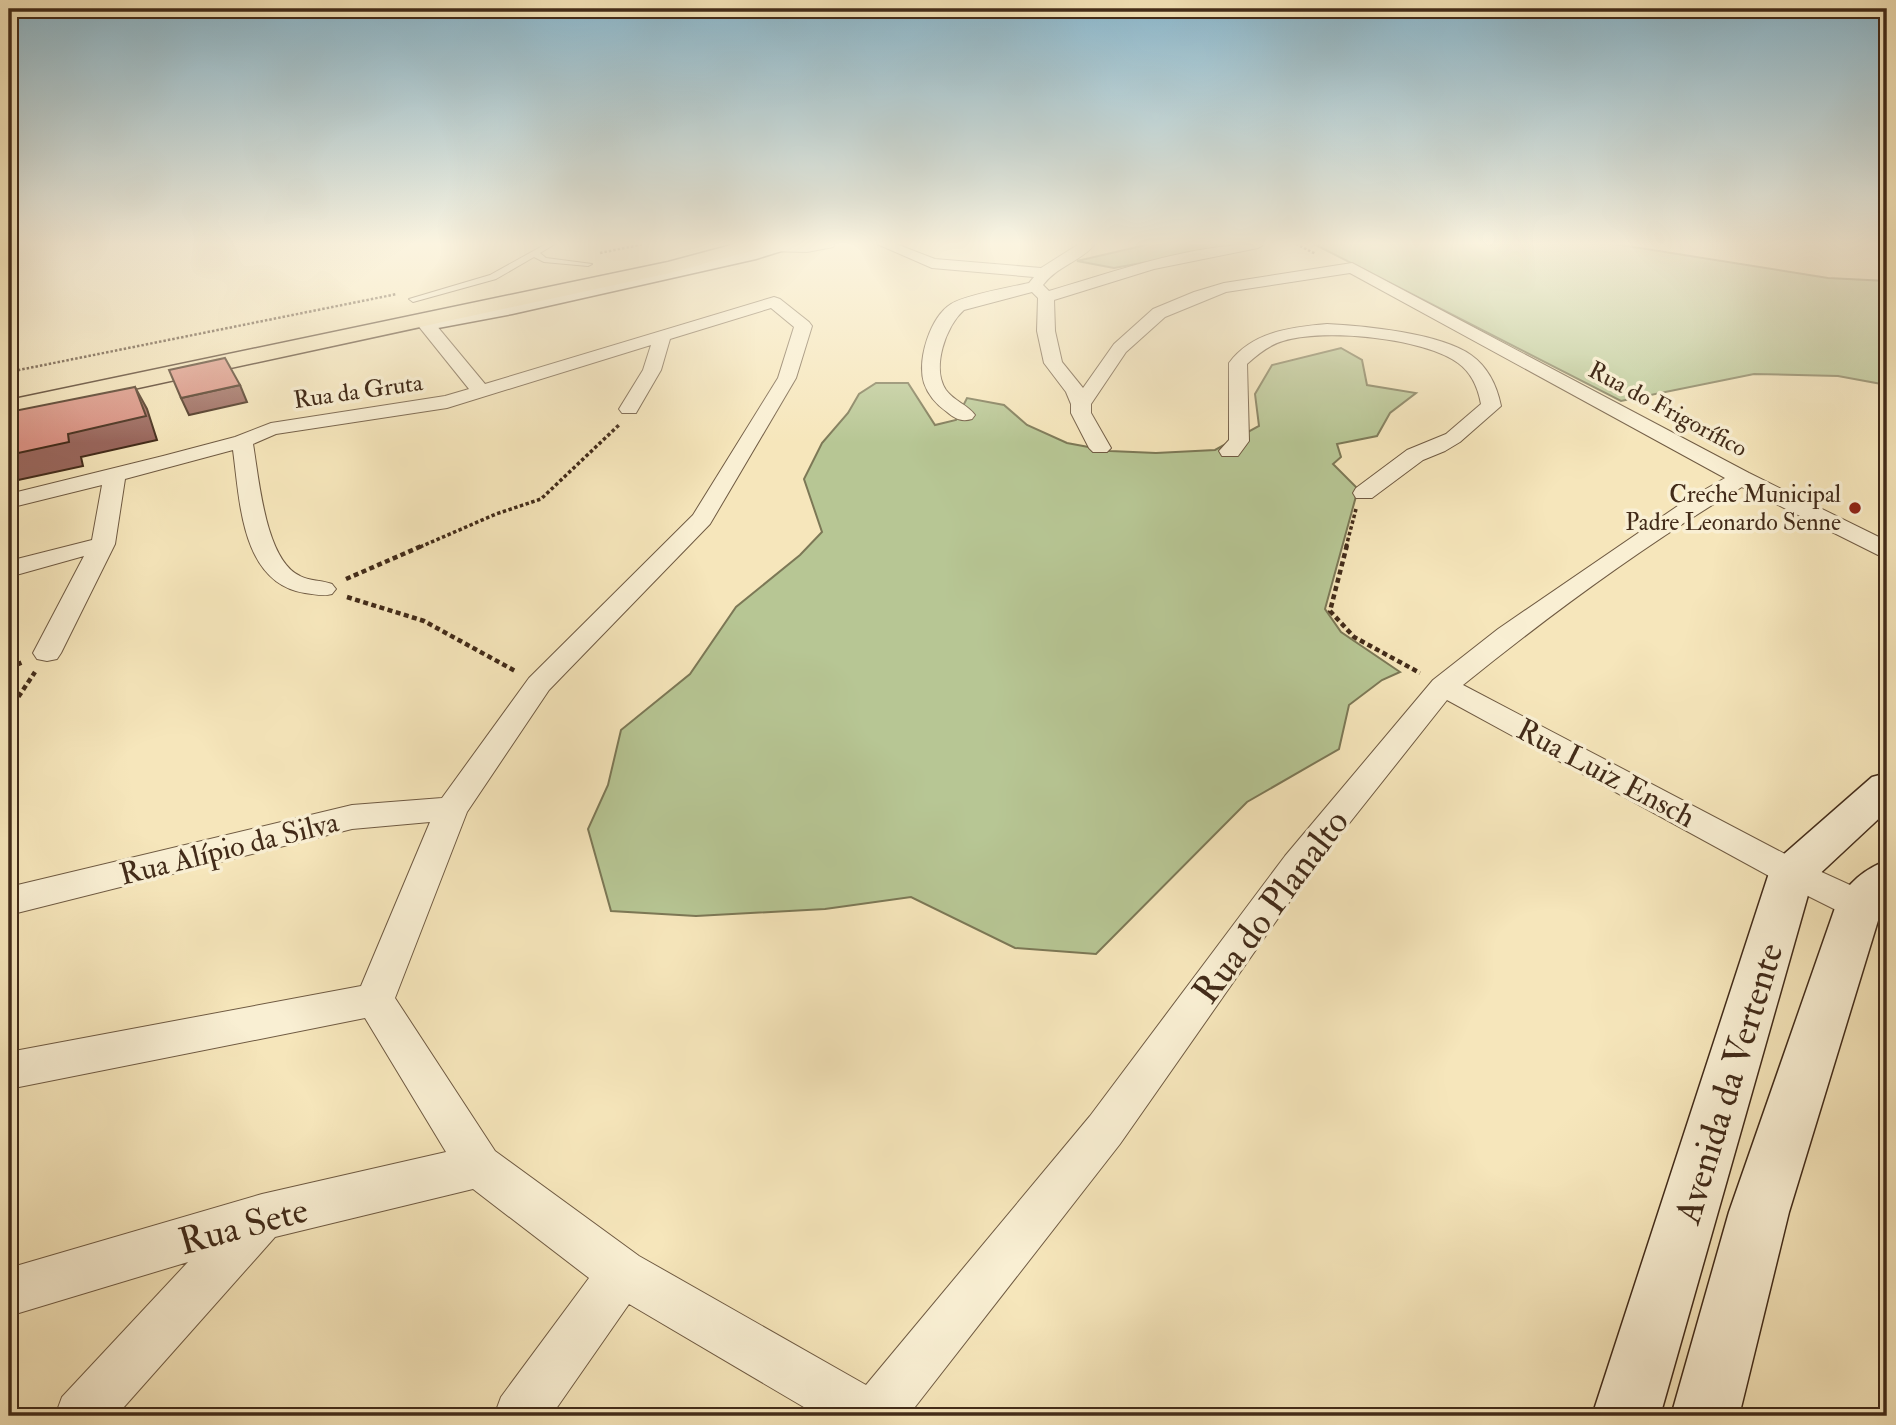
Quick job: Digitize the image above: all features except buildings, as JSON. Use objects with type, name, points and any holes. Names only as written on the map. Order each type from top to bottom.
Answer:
[{"type":"highway","points":[[10,412],[446,310]]},
{"type":"street","points":[[10,412],[425,323],[498,310]]},
{"type":"street","name":"Rua da Gruta","points":[[9,501],[242,441],[271,429],[447,402],[747,310]]},
{"type":"street","name":"Rua da Gruta","points":[[539,684],[702,519],[787,378],[803,326],[784,310]]},
{"type":"street","points":[[951,310],[937,333],[932,382],[942,397],[965,415]]},
{"type":"street","points":[[1044,310],[1053,363],[1075,391],[1081,404],[1081,412],[1100,448]]},
{"type":"street","name":"Rua do Frigorífico","points":[[1081,404],[1119,348],[1142,326],[1167,310]]},
{"type":"street","name":"Rua do Frigorífico","points":[[1430,310],[1741,478],[1887,550]]},
{"type":"street","name":"Rua da Gruta","points":[[425,323],[481,391]]},
{"type":"street","points":[[1230,451],[1239,441],[1238,363],[1244,355],[1266,342],[1315,330],[1357,329],[1412,340],[1464,358],[1507,352]]},
{"type":"street","points":[[629,409],[652,370],[662,337]]},
{"type":"street","points":[[1364,493],[1415,455],[1453,438],[1491,406],[1490,395],[1480,375],[1464,358]]},
{"type":"street","points":[[242,441],[258,534],[268,560],[290,582],[323,589]]},
{"type":"street","points":[[47,653],[103,544],[115,474]]},
{"type":"street","name":"Rua do Planalto","points":[[875,1416],[1105,1130],[1297,864],[1443,686],[1508,635],[1693,506],[1741,478]]},
{"type":"street","points":[[9,569],[103,544]]},
{"type":"street","points":[[374,1000],[452,809],[539,684]]},
{"type":"street","name":"Rua Luiz Ensch","points":[[1443,686],[1792,873],[1873,891]]},
{"type":"street","points":[[1792,873],[1887,787]]},
{"type":"street","name":"Rua Alípio da Silva","points":[[9,901],[352,817],[452,809]]},
{"type":"street","name":"Avenida da Vertente","points":[[1626,1416],[1792,873]]},
{"type":"street","points":[[1705,1416],[1759,1212],[1873,891]]},
{"type":"street","points":[[9,1070],[374,1000]]},
{"type":"street","points":[[374,1000],[479,1166],[622,1273],[869,1416]]},
{"type":"street","name":"Rua Sete","points":[[9,1292],[262,1217],[479,1166]]},
{"type":"street","points":[[81,1416],[262,1217]]},
{"type":"street","points":[[520,1416],[622,1273]]},
{"type":"path","points":[[9,372],[333,310]]},
{"type":"path","points":[[323,589],[496,514],[541,499],[618,427],[629,409]]},
{"type":"path","points":[[1364,493],[1357,505],[1331,611],[1354,637],[1443,686]]},
{"type":"path","points":[[323,589],[424,621],[539,684]]},
{"type":"path","points":[[9,711],[47,653]]},
{"type":"green space","points":[[1444,310],[1887,310],[1887,385],[1838,376],[1754,374],[1621,401]]},
{"type":"green space","points":[[1341,348],[1362,360],[1367,385],[1416,393],[1390,413],[1377,436],[1337,444],[1341,457],[1333,464],[1358,489],[1325,609],[1341,632],[1400,672],[1382,680],[1349,705],[1339,749],[1247,802],[1096,954],[1015,948],[911,897],[825,909],[696,916],[611,911],[588,829],[608,785],[621,730],[690,674],[736,607],[800,555],[822,532],[804,479],[822,443],[848,413],[859,394],[876,383],[908,383],[935,425],[956,420],[967,398],[1004,405],[1027,425],[1067,443],[1110,451],[1156,453],[1215,450],[1259,426],[1255,394],[1272,365]]},
{"type":"place","name":"Creche Municipal Padre Leonardo Senne","points":[[1855,508]]}]
